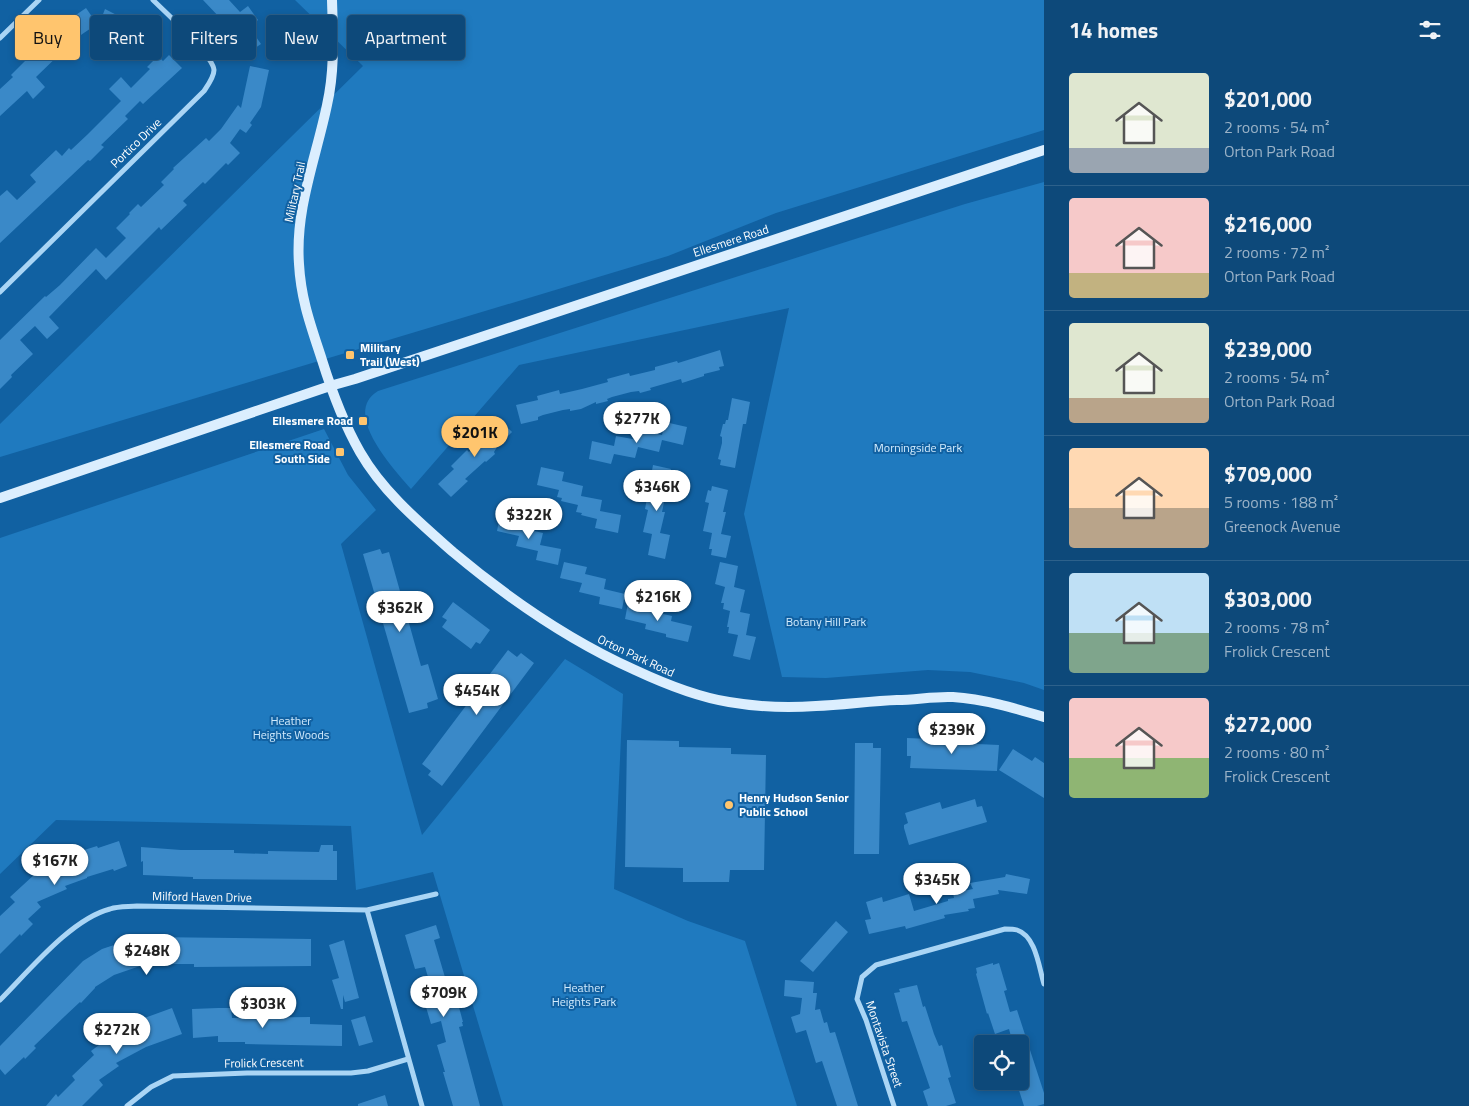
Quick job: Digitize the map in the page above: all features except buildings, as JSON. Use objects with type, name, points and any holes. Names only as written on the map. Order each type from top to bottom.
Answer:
[{"type":"street","points":[[0,38],[39,0]]},
{"type":"street","name":"Portico Drive","points":[[0,292],[204,91],[210,82],[214,70],[208,57],[153,0]]},
{"type":"street","name":"Military Trail","points":[[330,386],[304,306],[298,239],[303,202],[330,93],[334,50],[332,0]]},
{"type":"street","name":"Ellesmere Road","points":[[0,498],[330,386],[1044,150]]},
{"type":"street","name":"Orton Park Road","points":[[330,386],[360,452],[367,463],[393,498],[425,529],[479,573],[541,619],[590,648],[628,667],[677,688],[727,702],[772,707],[798,707],[913,698],[956,698],[988,702],[1044,717]]},
{"type":"street","name":"Milford Haven Drive","points":[[0,1000],[56,944],[84,920],[110,908],[137,906],[367,910],[436,894]]},
{"type":"street","points":[[367,910],[422,1106]]},
{"type":"street","name":"Montavista Street","points":[[894,1106],[866,1020],[857,999],[862,977],[876,966],[1005,929],[1018,930],[1028,937],[1033,945],[1044,984]]},
{"type":"street","name":"Frolick Crescent","points":[[127,1106],[151,1087],[173,1076],[247,1073],[351,1073],[368,1071],[408,1059]]},
{"type":"green space","points":[[295,0],[1044,0],[1044,130],[776,213],[668,256],[0,457],[0,424],[363,66],[357,60],[465,60],[465,15],[347,15],[347,50],[337,41],[337,15],[310,15]]},
{"type":"green space","points":[[1044,182],[1044,690],[1024,683],[970,672],[928,670],[826,678],[782,677],[744,514],[789,308],[519,365],[411,489],[383,455],[374,441],[368,426],[365,413],[368,401],[378,391],[965,204]]},
{"type":"green space","points":[[324,429],[348,475],[376,510],[341,544],[422,835],[565,659],[623,694],[614,889],[688,921],[745,941],[797,1106],[503,1106],[433,872],[356,890],[351,826],[56,820],[0,874],[0,538]]},
{"type":"place","name":"Military Trail (West)","points":[[350,355]]},
{"type":"place","name":"Ellesmere Road","points":[[363,421]]},
{"type":"place","name":"Ellesmere Road South Side","points":[[340,452]]},
{"type":"place","name":"Henry Hudson Senior Public School","points":[[729,805]]},
{"type":"park label","name":"Morningside Park","points":[[918,448]]},
{"type":"park label","name":"Botany Hill Park","points":[[826,622]]},
{"type":"park label","name":"Heather Heights Woods","points":[[291,728]]},
{"type":"park label","name":"Heather Heights Park","points":[[584,995]]}]
